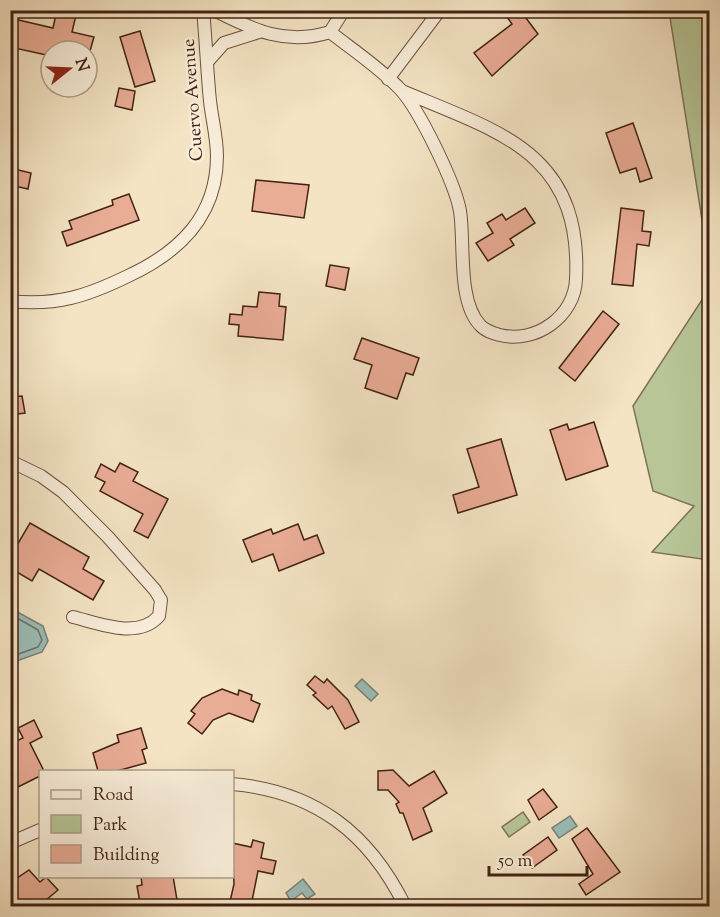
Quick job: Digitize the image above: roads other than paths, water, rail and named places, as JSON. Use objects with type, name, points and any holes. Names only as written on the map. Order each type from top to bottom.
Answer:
[{"type":"street","name":"Cuervo Avenue","points":[[10,301],[37,304],[68,300],[98,290],[156,263],[177,247],[194,228],[207,206],[217,155],[204,10]]},
{"type":"street","points":[[214,10],[259,32],[296,39],[330,32],[344,10]]},
{"type":"street","points":[[388,79],[440,10]]},
{"type":"street","points":[[208,61],[224,43],[259,32]]},
{"type":"street","points":[[330,32],[402,91],[508,137],[530,153],[549,173],[563,197],[572,223],[577,258],[576,287],[569,305],[546,329],[528,336],[508,337],[489,332],[479,325],[470,308],[465,287],[460,208],[429,135],[402,91]]},
{"type":"street","points":[[10,461],[41,476],[63,492],[108,537],[155,590],[160,600],[159,616],[144,626],[120,628],[73,617]]},
{"type":"street","points":[[234,784],[271,789],[295,797],[342,824],[381,863],[405,906]]},
{"type":"street","points":[[10,843],[39,830]]},
{"type":"water","points":[[10,608],[43,626],[48,641],[42,652],[11,663]]},
{"type":"water","points":[[362,679],[378,694],[371,701],[355,686]]},
{"type":"water","points":[[570,816],[577,826],[559,838],[552,828]]},
{"type":"water","points":[[303,879],[315,894],[307,899],[302,893],[291,901],[286,893]]}]
